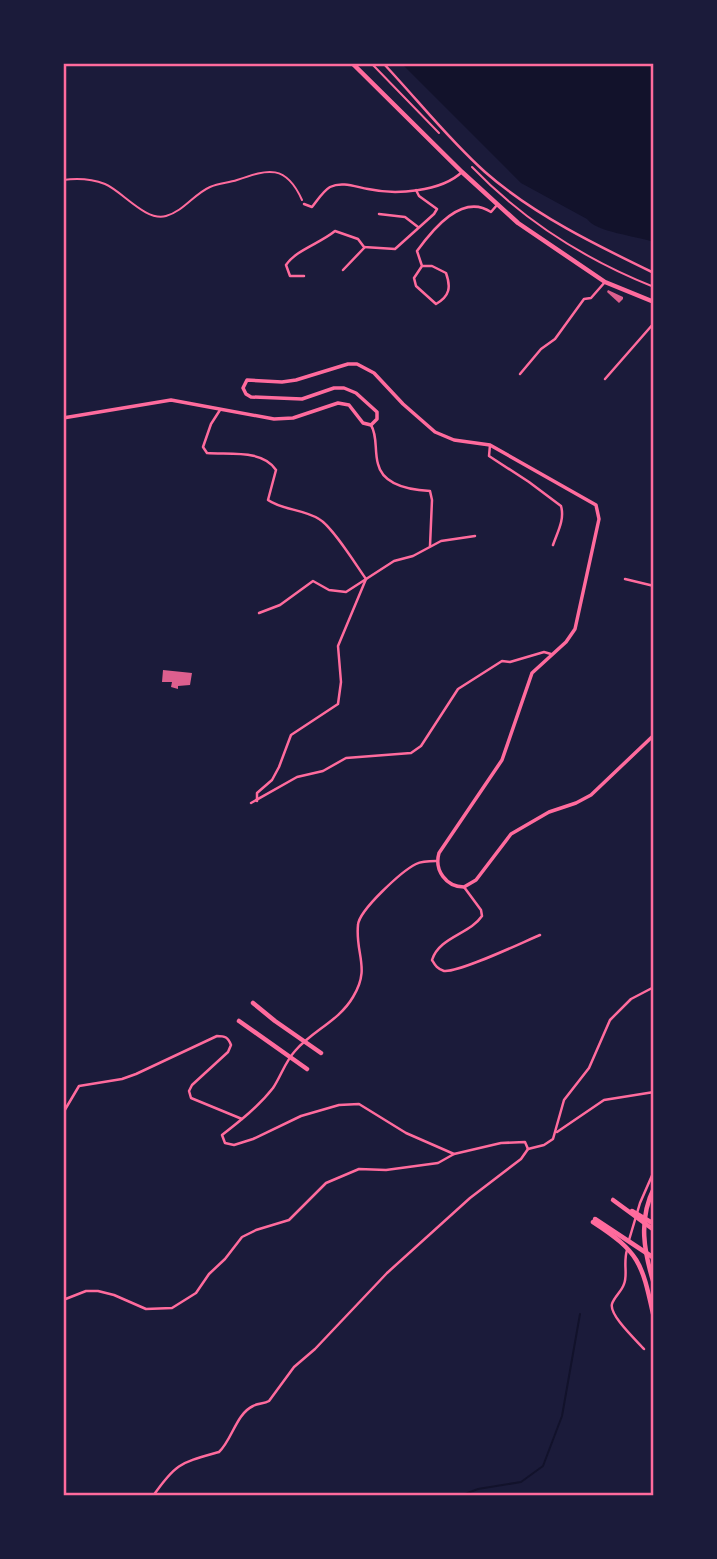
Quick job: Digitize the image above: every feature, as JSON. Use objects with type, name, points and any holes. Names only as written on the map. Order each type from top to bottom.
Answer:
[{"type":"main road","points":[[352,63],[462,172],[546,243],[606,282],[654,302]]},
{"type":"main road","points":[[253,1003],[321,1053]]},
{"type":"main road","points":[[239,1021],[307,1069]]},
{"type":"main road","points":[[654,1188],[648,1202],[643,1230],[654,1283]]},
{"type":"main road","points":[[654,1224],[613,1200],[654,1230]]},
{"type":"main road","points":[[654,1258],[594,1220],[631,1250],[643,1273],[654,1318]]},
{"type":"main road","points":[[649,1269],[654,1275]]},
{"type":"street","points":[[383,63],[435,121],[499,183],[526,203],[578,234],[654,273]]},
{"type":"street","points":[[304,204],[312,207],[330,187],[345,184],[391,192],[416,190],[456,178],[462,172]]},
{"type":"street","points":[[304,276],[290,276],[286,265],[291,257],[321,242],[335,231],[358,239],[365,247],[395,249],[437,209],[419,196],[416,190]]},
{"type":"street","points":[[422,266],[417,251],[430,232],[463,207],[473,205],[491,212],[498,205]]},
{"type":"street","points":[[379,214],[405,217],[418,227]]},
{"type":"street","points":[[343,270],[365,247]]},
{"type":"street","points":[[422,266],[432,266],[446,273],[451,286],[449,292],[436,304],[416,286],[414,278],[422,266]]},
{"type":"street","points":[[520,374],[541,349],[555,339],[584,299],[592,298],[606,282]]},
{"type":"street","points":[[605,379],[654,323]]},
{"type":"street","points":[[371,425],[377,419],[377,412],[350,390],[334,388],[302,399],[274,399],[246,394],[244,384],[251,380],[296,380],[336,367],[357,364],[374,373],[435,432],[454,440],[490,445],[588,499],[598,509],[599,519],[575,629],[570,638],[537,667],[529,678],[502,760],[442,848],[436,861],[447,881],[456,887],[464,887],[476,880],[511,834],[549,812],[591,795],[654,735]]},
{"type":"street","points":[[63,418],[162,400],[286,419],[332,404],[344,403],[354,408],[363,423],[371,425],[375,433],[378,463],[388,478],[404,488],[429,491],[432,500],[430,546]]},
{"type":"street","points":[[220,410],[211,424],[203,447],[207,453],[248,455],[272,463],[276,470],[268,500],[321,519],[366,579]]},
{"type":"street","points":[[490,445],[489,456],[561,506],[561,522],[553,545]]},
{"type":"street","points":[[259,613],[280,605],[313,581],[329,590],[346,593],[394,561],[413,556],[430,546],[456,538],[475,536]]},
{"type":"street","points":[[257,800],[257,793],[272,780],[279,767],[291,734],[338,704],[341,682],[338,646],[366,579]]},
{"type":"street","points":[[625,579],[654,586]]},
{"type":"street","points":[[251,803],[297,777],[323,771],[346,758],[411,753],[421,746],[458,689],[466,682],[502,661],[510,662],[544,652],[551,654]]},
{"type":"street","points":[[436,861],[422,862],[406,870],[362,915],[358,927],[363,968],[360,983],[352,999],[331,1022],[295,1051],[272,1089],[222,1135],[225,1143],[234,1144],[253,1139],[300,1116],[339,1105],[359,1104],[406,1133],[454,1154]]},
{"type":"street","points":[[464,887],[482,916],[476,924],[436,950],[432,960],[438,968],[447,971],[467,965],[540,935]]},
{"type":"street","points":[[153,1496],[163,1478],[184,1462],[219,1452],[243,1415],[253,1405],[269,1401],[295,1367],[387,1273],[460,1206],[521,1159],[528,1149],[549,1142],[556,1132],[564,1100],[589,1068],[610,1020],[631,999],[654,987]]},
{"type":"street","points":[[63,1113],[79,1086],[129,1076],[217,1035],[229,1040],[231,1045],[228,1052],[192,1085],[189,1091],[191,1097],[199,1102],[242,1119]]},
{"type":"street","points":[[556,1132],[604,1100],[654,1092]]},
{"type":"street","points":[[63,1300],[86,1291],[98,1291],[146,1309],[172,1308],[196,1293],[242,1237],[289,1220],[326,1183],[359,1169],[386,1170],[438,1163],[454,1154],[514,1141],[525,1142],[528,1149]]},
{"type":"street","points":[[644,1349],[617,1320],[612,1304],[624,1283],[623,1261],[640,1203],[654,1171]]},
{"type":"path","points":[[63,180],[83,179],[106,185],[126,201],[163,217],[183,208],[211,186],[264,171],[288,178],[297,186],[304,204]]},
{"type":"shaded area","points":[[401,63],[654,63],[654,242],[599,227],[521,183]]},
{"type":"building","points":[[608,290],[623,297],[623,299],[619,303]]},
{"type":"building","points":[[163,670],[192,673],[190,685],[178,686],[178,689],[171,687],[172,682],[162,682]]},
{"type":"waterway","points":[[460,1496],[478,1489],[521,1482],[543,1466],[562,1416],[580,1314]]}]
